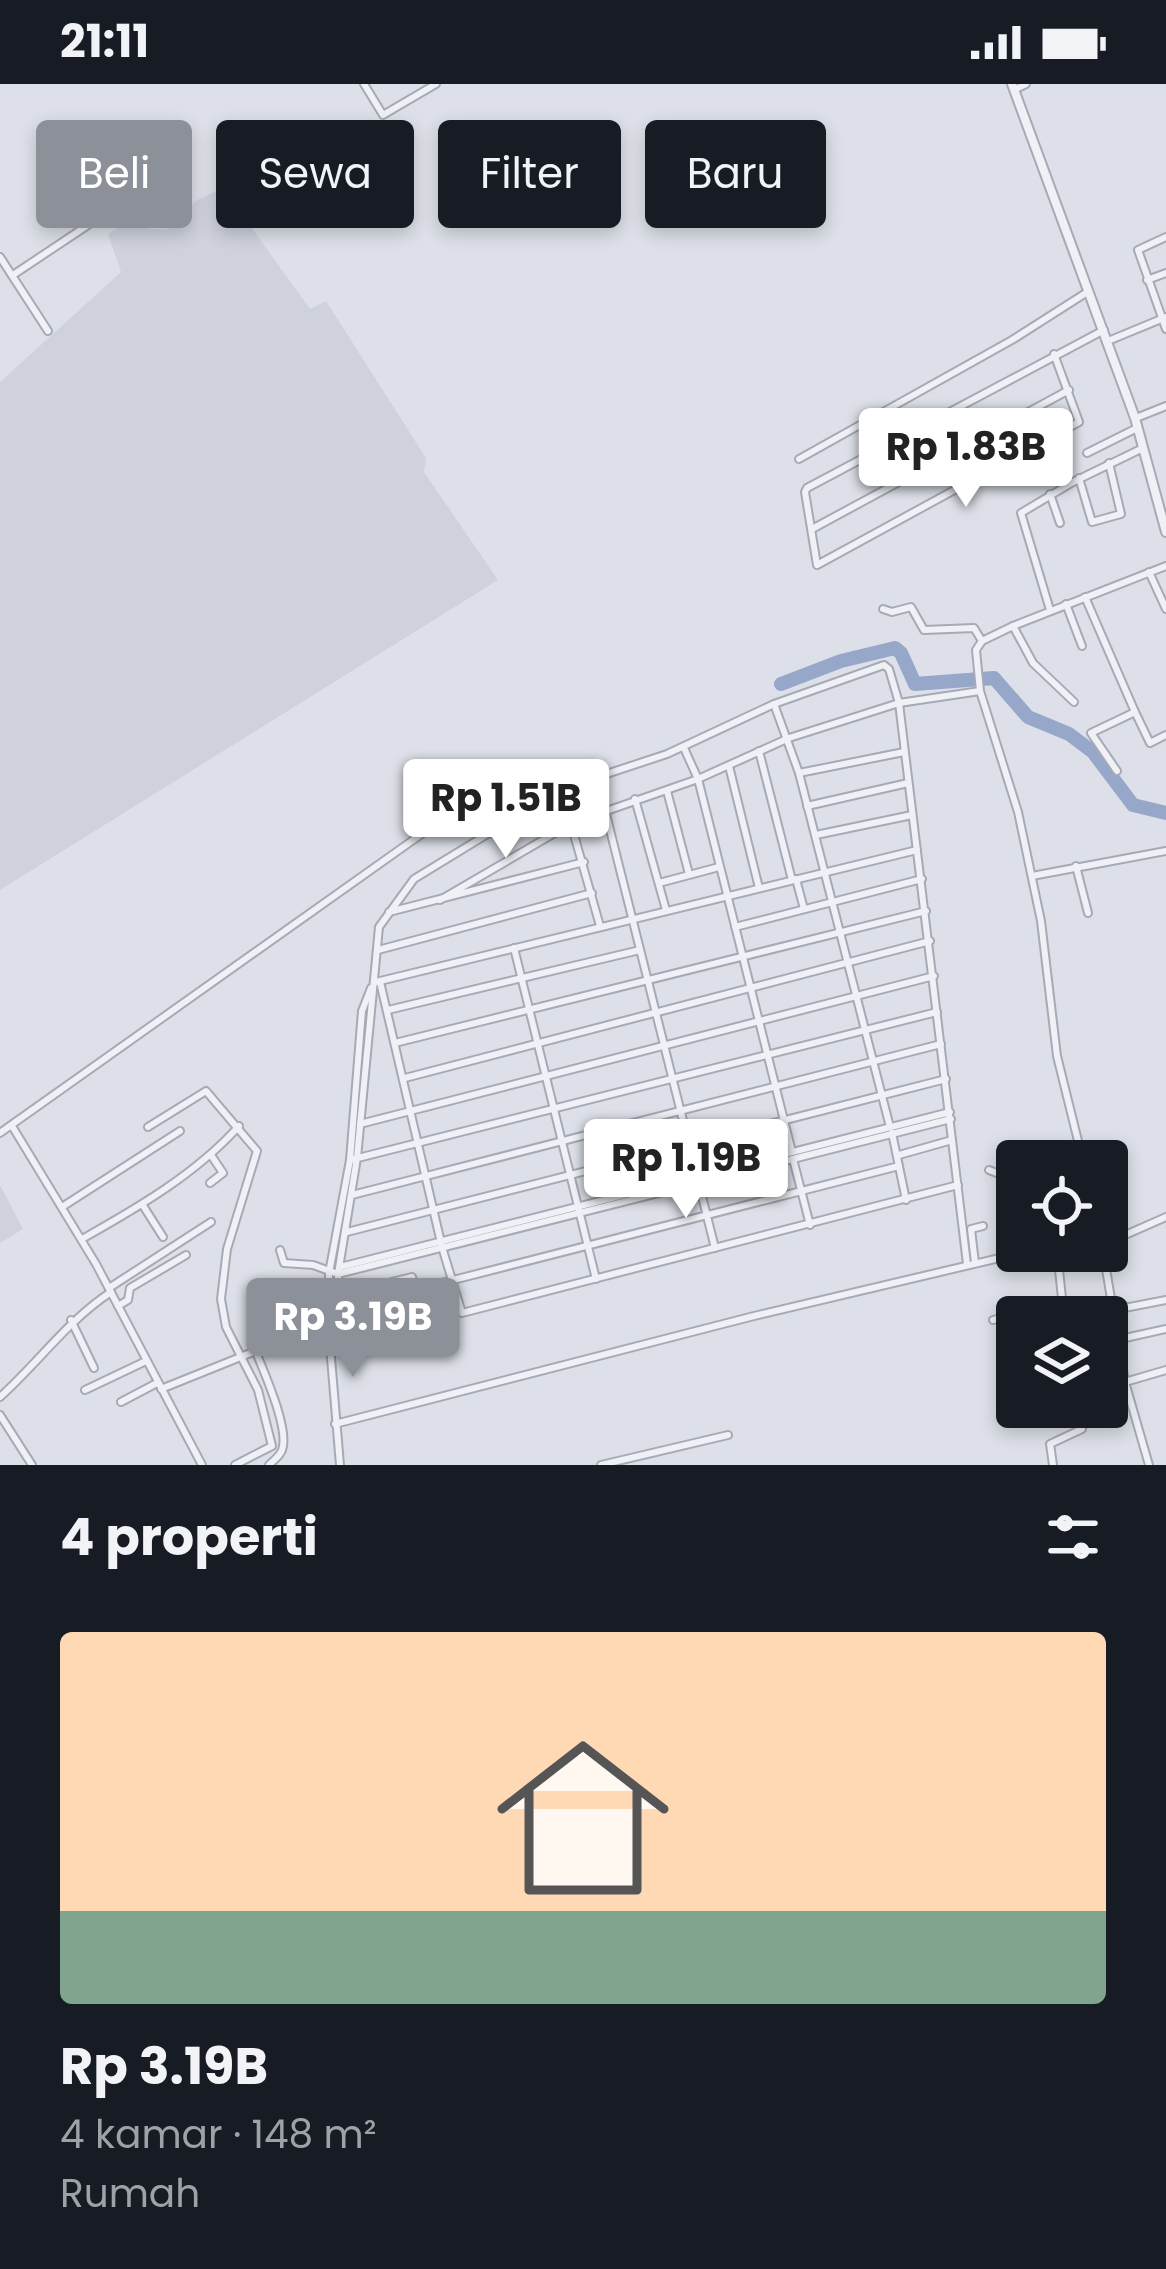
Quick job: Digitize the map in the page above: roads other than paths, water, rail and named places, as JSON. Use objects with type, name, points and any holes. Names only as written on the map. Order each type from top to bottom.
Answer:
[{"type":"street","points":[[364,84],[383,115],[436,84]]},
{"type":"street","points":[[1026,84],[1013,87],[1106,335],[1166,532]]},
{"type":"street","points":[[13,275],[84,228]]},
{"type":"street","points":[[1166,237],[1138,248],[1166,328]]},
{"type":"street","points":[[0,257],[49,331]]},
{"type":"street","points":[[1147,280],[1166,273]]},
{"type":"street","points":[[799,459],[1012,340],[1089,291]]},
{"type":"street","points":[[1054,354],[1079,422],[821,566],[807,488],[1054,354],[1164,318]]},
{"type":"street","points":[[812,529],[1069,390]]},
{"type":"street","points":[[1087,453],[1166,406]]},
{"type":"street","points":[[923,425],[960,490]]},
{"type":"street","points":[[1050,610],[1021,515],[1049,494],[1143,448]]},
{"type":"street","points":[[1079,478],[1092,522],[1121,514],[1109,463]]},
{"type":"street","points":[[1049,494],[1060,523]]},
{"type":"street","points":[[1078,1140],[1057,1057],[1042,921],[1018,812],[979,686],[976,647],[1050,610],[1166,566]]},
{"type":"street","points":[[1149,572],[1166,609]]},
{"type":"street","points":[[1085,597],[1150,743],[1166,735]]},
{"type":"street","points":[[1066,604],[1082,646]]},
{"type":"street","points":[[883,609],[911,608],[924,630],[974,628],[982,641]]},
{"type":"street","points":[[1013,626],[1033,663],[1074,702]]},
{"type":"street","points":[[340,1465],[329,1334],[360,1124],[379,927],[386,913],[425,869],[560,790],[684,748],[774,704],[886,665],[899,703],[971,1263]]},
{"type":"street","points":[[440,900],[605,810],[698,779],[789,738],[899,703],[979,686]]},
{"type":"street","points":[[774,704],[799,772],[907,1201]]},
{"type":"street","points":[[1118,771],[1090,733],[1135,712]]},
{"type":"street","points":[[684,748],[698,779],[810,1226]]},
{"type":"street","points":[[759,751],[804,908]]},
{"type":"street","points":[[799,772],[904,752]]},
{"type":"street","points":[[729,766],[759,888]]},
{"type":"street","points":[[807,806],[908,783]]},
{"type":"street","points":[[667,789],[689,874]]},
{"type":"street","points":[[560,790],[600,926]]},
{"type":"street","points":[[635,800],[666,910]]},
{"type":"street","points":[[605,810],[715,1250]]},
{"type":"street","points":[[814,835],[912,814]]},
{"type":"street","points":[[0,1133],[423,833]]},
{"type":"street","points":[[375,981],[917,850]]},
{"type":"street","points":[[1032,876],[1166,850]]},
{"type":"street","points":[[386,913],[584,862]]},
{"type":"street","points":[[1076,866],[1088,913]]},
{"type":"street","points":[[658,883],[719,867]]},
{"type":"street","points":[[735,927],[922,879]]},
{"type":"street","points":[[378,950],[592,893]]},
{"type":"street","points":[[395,1043],[926,911]]},
{"type":"street","points":[[403,1078],[930,941]]},
{"type":"street","points":[[514,948],[596,1280]]},
{"type":"street","points":[[388,1010],[640,950]]},
{"type":"street","points":[[360,1124],[934,976]]},
{"type":"street","points":[[375,981],[388,1010],[441,1244],[459,1310],[464,1313],[958,1185]]},
{"type":"street","points":[[336,1271],[352,1195],[362,1011],[375,981]]},
{"type":"street","points":[[353,1159],[938,1012]]},
{"type":"street","points":[[352,1195],[940,1044]]},
{"type":"street","points":[[347,1232],[946,1079]]},
{"type":"street","points":[[148,1127],[203,1091],[239,1126],[258,1154],[227,1249],[221,1299],[226,1327],[255,1381],[272,1446],[235,1465]]},
{"type":"street","points":[[280,1250],[284,1263],[336,1271],[951,1116]]},
{"type":"street","points":[[12,1126],[110,1290],[202,1465]]},
{"type":"street","points":[[81,1239],[211,1155],[239,1126]]},
{"type":"street","points":[[62,1207],[180,1131]]},
{"type":"street","points":[[898,1155],[952,1140]]},
{"type":"street","points":[[210,1184],[223,1173],[211,1155]]},
{"type":"street","points":[[418,1289],[899,1166]]},
{"type":"street","points":[[989,1170],[996,1172]]},
{"type":"street","points":[[141,1203],[163,1237]]},
{"type":"street","points":[[1128,1236],[1166,1217]]},
{"type":"street","points":[[0,1397],[32,1368],[71,1320],[212,1222]]},
{"type":"street","points":[[971,1263],[971,1229],[983,1226]]},
{"type":"street","points":[[118,1306],[128,1300],[130,1288],[186,1255]]},
{"type":"street","points":[[335,1424],[996,1258]]},
{"type":"street","points":[[333,1296],[409,1277],[418,1289],[426,1322]]},
{"type":"street","points":[[277,1284],[283,1343]]},
{"type":"street","points":[[1128,1307],[1166,1300]]},
{"type":"street","points":[[71,1320],[94,1368]]},
{"type":"street","points":[[1128,1338],[1166,1329]]},
{"type":"street","points":[[121,1402],[254,1352],[329,1334]]},
{"type":"street","points":[[254,1352],[272,1389],[285,1443],[269,1465]]},
{"type":"street","points":[[85,1390],[146,1361]]},
{"type":"street","points":[[1128,1381],[1166,1370]]},
{"type":"street","points":[[1128,1392],[1149,1465]]},
{"type":"street","points":[[0,1414],[32,1465]]},
{"type":"street","points":[[1053,1465],[1050,1444],[1082,1428]]},
{"type":"street","points":[[601,1465],[728,1435]]},
{"type":"waterway","points":[[781,684],[841,661],[895,648],[915,684],[994,678],[1028,717],[1069,734],[1093,752],[1133,805],[1166,813]]}]
